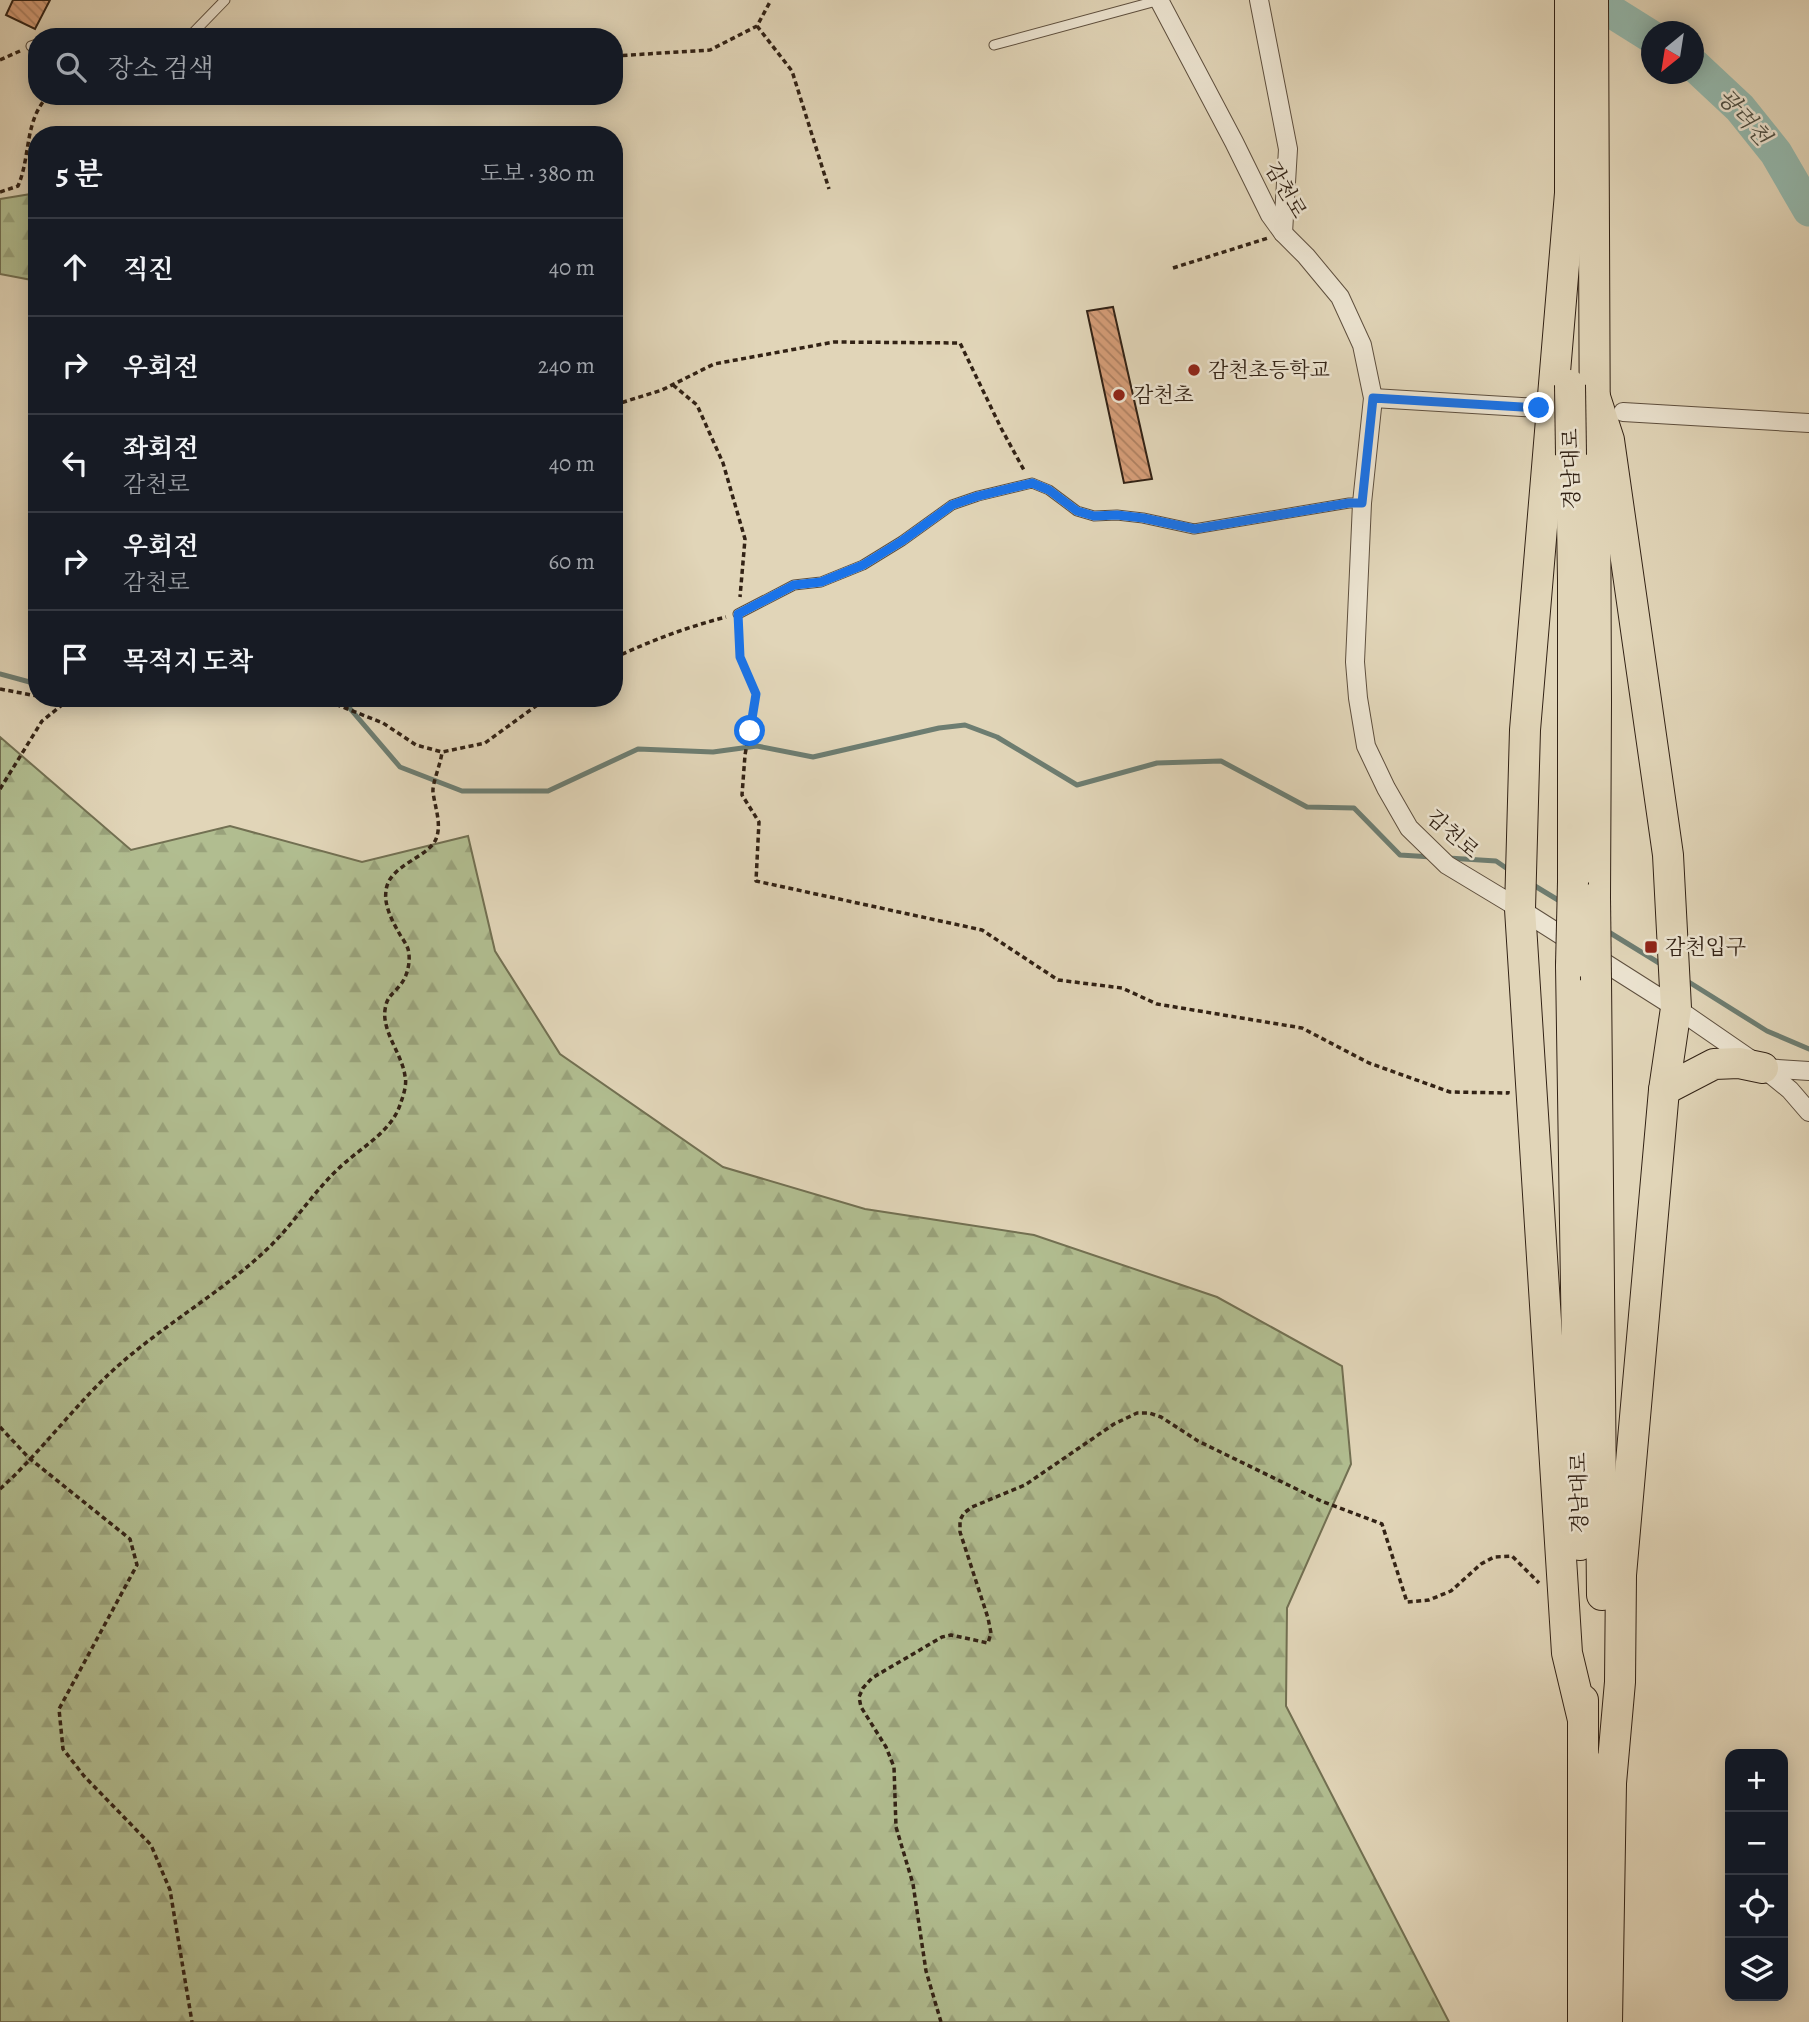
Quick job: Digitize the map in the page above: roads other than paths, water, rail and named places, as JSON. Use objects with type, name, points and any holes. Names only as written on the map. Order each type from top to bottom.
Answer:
[{"type":"highway","name":"경남대로","points":[[1570,0],[1570,193],[1583,391],[1571,455],[1584,890]]},
{"type":"highway","name":"경남대로","points":[[1584,890],[1583,391],[1594,141],[1594,0]]},
{"type":"highway","points":[[1570,193],[1525,730],[1521,887],[1567,1653],[1583,1720]]},
{"type":"highway","points":[[1583,391],[1609,440],[1668,855],[1675,983],[1621,1576],[1620,1682],[1611,1783]]},
{"type":"highway","points":[[1584,890],[1584,972]]},
{"type":"highway","name":"경남대로","points":[[1583,2022],[1583,1720],[1573,1213],[1573,1042],[1584,972]]},
{"type":"highway","name":"경남대로","points":[[1584,972],[1603,1687],[1611,1783],[1607,2022]]},
{"type":"highway","points":[[1664,1090],[1714,1064],[1739,1063],[1763,1068]]},
{"type":"street","name":"감천로","points":[[1159,0],[1270,215],[1340,297],[1362,345],[1373,398],[1362,503],[1355,662],[1358,698],[1366,746],[1409,828],[1447,865],[1521,887],[1675,983],[1763,1068],[1809,1072]]},
{"type":"street","points":[[1259,0],[1289,149],[1283,233]]},
{"type":"street","points":[[1373,398],[1539,408]]},
{"type":"street","points":[[1623,412],[1809,423]]},
{"type":"street","points":[[1763,1068],[1790,1090],[1809,1112]]},
{"type":"lane","points":[[198,28],[225,0]]},
{"type":"lane","points":[[995,45],[1159,0]]},
{"type":"lane","points":[[738,614],[794,585],[821,582],[863,565],[952,505],[1032,483],[1049,490],[1077,511],[1094,516],[1143,518],[1195,529],[1362,503]]},
{"type":"waterway","name":"광려천","points":[[1593,0],[1641,30]]},
{"type":"waterway","name":"광려천","points":[[1704,74],[1740,108],[1776,153],[1809,210]]},
{"type":"waterway","points":[[0,674],[28,682]]},
{"type":"waterway","points":[[349,707],[400,767],[462,791],[548,791],[638,749],[713,752],[757,746],[813,757],[939,728],[965,725],[997,737],[1077,785],[1157,763],[1221,761],[1307,807],[1354,808],[1400,855],[1432,857]]},
{"type":"waterway","points":[[1448,858],[1496,861],[1512,872]]},
{"type":"waterway","points":[[1530,883],[1563,903]]},
{"type":"waterway","points":[[1607,931],[1664,966]]},
{"type":"waterway","points":[[1684,979],[1767,1031],[1809,1049]]},
{"type":"place","name":"감천초등학교","points":[[1194,370]]},
{"type":"place","name":"감천초","points":[[1119,395]]},
{"type":"place","name":"감천입구","points":[[1651,947]]}]
